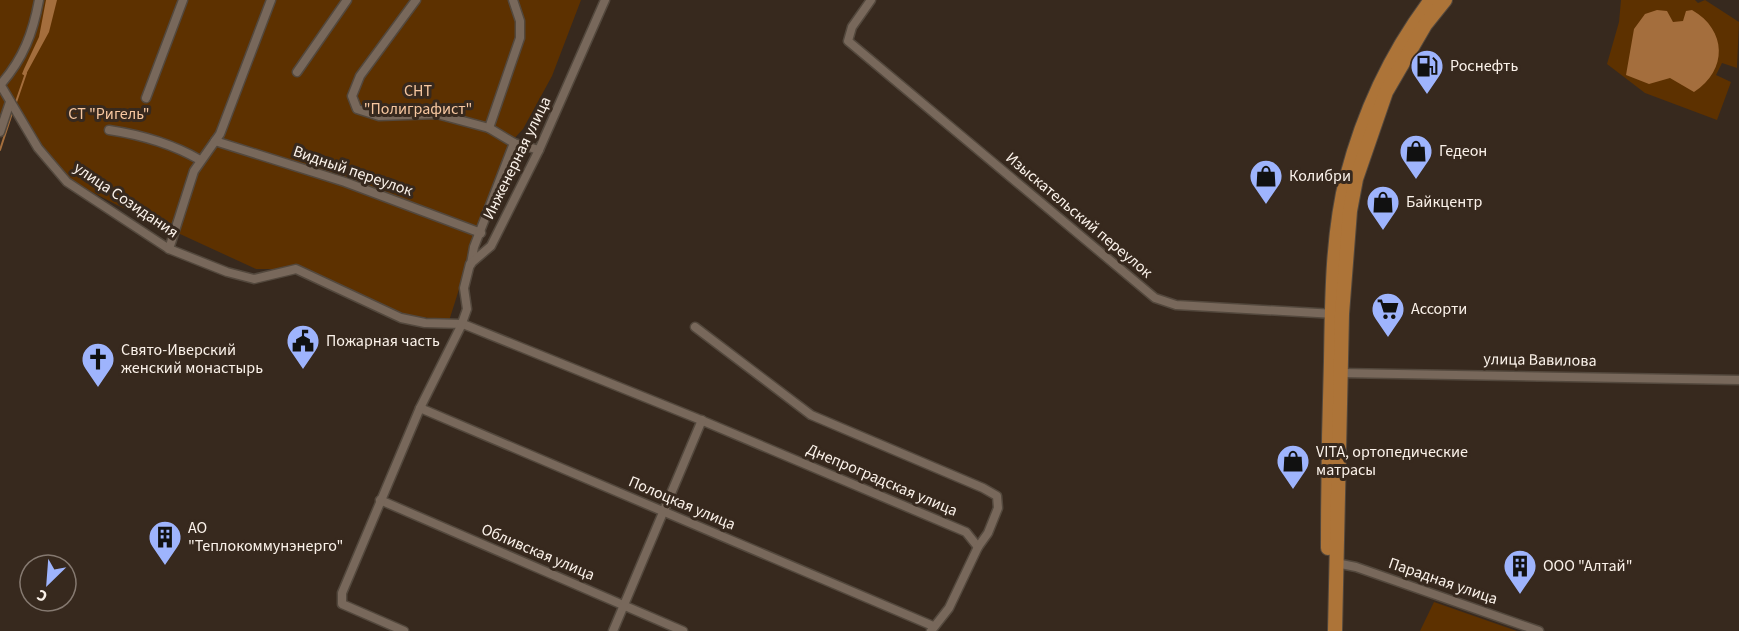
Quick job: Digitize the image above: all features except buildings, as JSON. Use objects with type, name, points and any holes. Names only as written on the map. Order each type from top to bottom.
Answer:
[{"type":"main road","points":[[1326,631],[1337,314],[1342,210],[1347,177],[1377,88],[1395,53],[1431,0]]},
{"type":"main road","points":[[1335,631],[1341,373],[1337,314],[1350,211],[1356,179],[1386,92],[1404,58],[1444,0]]},
{"type":"street","points":[[0,84],[14,69],[29,40],[39,0]]},
{"type":"street","points":[[146,98],[183,0]]},
{"type":"street","points":[[169,249],[200,160],[220,134],[271,0]]},
{"type":"street","points":[[297,72],[347,0]]},
{"type":"street","points":[[416,0],[360,76],[352,96],[357,109],[379,116],[437,114],[489,128],[514,143],[539,150]]},
{"type":"street","points":[[489,128],[520,38],[520,21],[513,0]]},
{"type":"street","name":"Инженерная улица","points":[[471,264],[491,246],[539,150],[604,0]]},
{"type":"street","name":"Изыскательский переулок","points":[[871,0],[852,27],[848,41],[1155,298],[1176,305],[1337,314]]},
{"type":"street","name":"улица Созидания","points":[[0,84],[45,158],[67,182],[169,249],[227,272],[254,279],[296,269],[401,318],[425,323],[461,324]]},
{"type":"street","points":[[0,132],[10,102]]},
{"type":"street","points":[[109,130],[140,134],[178,147],[200,160]]},
{"type":"street","name":"Видный переулок","points":[[215,141],[345,182],[481,233]]},
{"type":"street","points":[[404,631],[342,604],[342,593],[420,408],[467,309],[464,288],[481,233],[514,143]]},
{"type":"street","name":"Днепроградская улица","points":[[461,324],[702,420],[966,532],[978,547],[988,533],[998,508],[997,496],[811,415],[695,327]]},
{"type":"street","name":"улица Вавилова","points":[[1341,373],[1739,380]]},
{"type":"street","name":"Полоцкая улица","points":[[420,408],[932,628]]},
{"type":"street","points":[[613,631],[702,420]]},
{"type":"street","name":"Обливская улица","points":[[380,500],[683,631]]},
{"type":"street","points":[[932,628],[949,608],[978,547]]},
{"type":"street","name":"Парадная улица","points":[[1336,563],[1356,567],[1539,631]]},
{"type":"green space","points":[[0,0],[581,0],[552,76],[523,129],[510,143],[478,229],[449,321],[401,314],[296,269],[256,269],[117,205],[67,179],[38,148],[7,97],[0,115]]},
{"type":"green space","points":[[1621,0],[1695,0],[1698,3],[1705,0],[1739,22],[1737,68],[1722,63],[1716,75],[1731,82],[1717,120],[1645,93],[1607,64],[1619,22]]},
{"type":"green space","points":[[1434,602],[1517,631],[1420,631]]},
{"type":"shaded area","points":[[46,0],[57,0],[49,32],[25,76],[22,74],[39,37]]},
{"type":"shaded area","points":[[1657,10],[1667,11],[1673,22],[1683,21],[1686,11],[1692,10],[1704,18],[1717,39],[1718,62],[1705,83],[1694,92],[1670,78],[1649,84],[1626,75],[1634,29],[1645,14]]},
{"type":"waterway","points":[[15,105],[26,73]]},
{"type":"waterway","points":[[0,150],[13,110]]},
{"type":"place","name":"Роснефть","points":[[1427,95]]},
{"type":"place","name":"Гедеон","points":[[1416,180]]},
{"type":"place","name":"Колибри","points":[[1266,205]]},
{"type":"place","name":"Байкцентр","points":[[1383,231]]},
{"type":"place","name":"Ассорти","points":[[1388,338]]},
{"type":"place","name":"Пожарная часть","points":[[303,370]]},
{"type":"place","name":"Свято-Иверский женский монастырь","points":[[98,388]]},
{"type":"place","name":"VITA, ортопедические матрасы","points":[[1293,490]]},
{"type":"place","name":"АО \"Теплокоммунэнерго\"","points":[[165,566]]},
{"type":"place","name":"ООО \"Алтай\"","points":[[1520,595]]},
{"type":"park label","name":"СНТ \"Полиграфист\"","points":[[418,100]]},
{"type":"park label","name":"СТ \"Ригель\"","points":[[109,114]]}]
